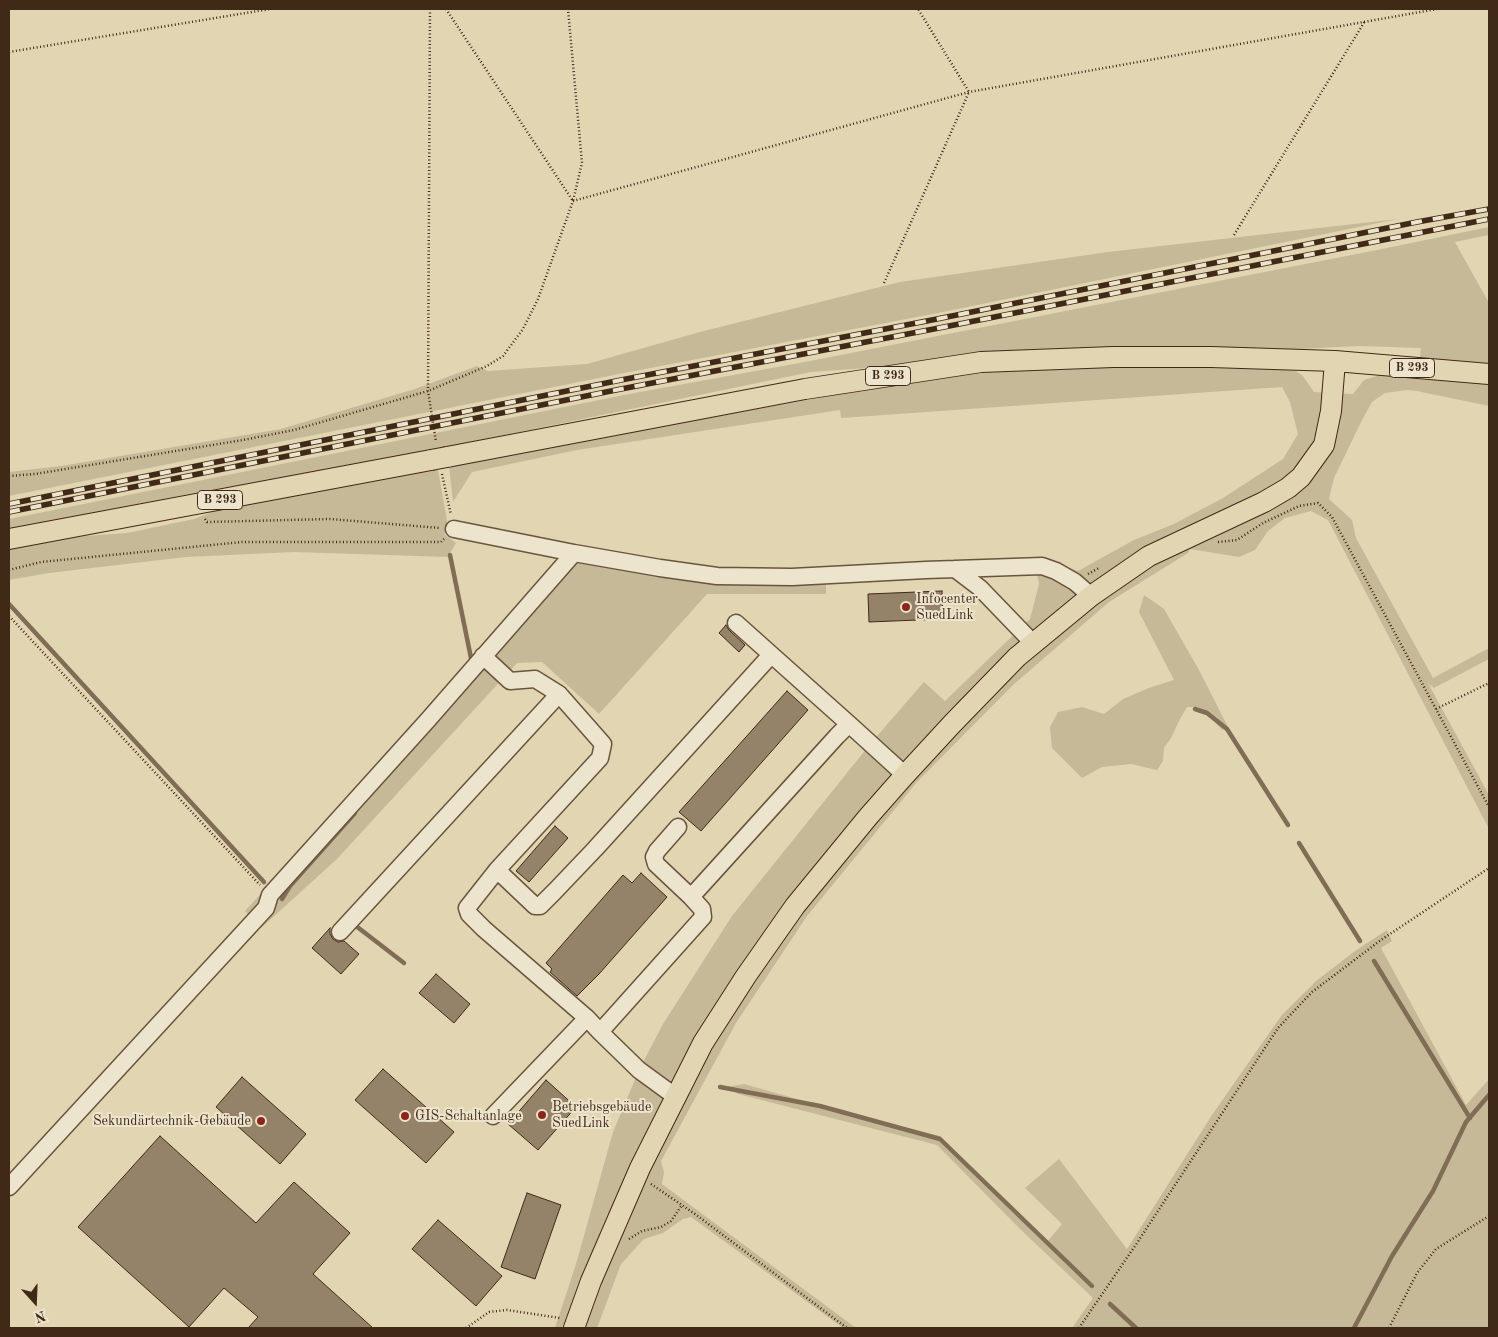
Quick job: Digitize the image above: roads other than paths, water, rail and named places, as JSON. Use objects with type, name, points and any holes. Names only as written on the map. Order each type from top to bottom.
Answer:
[{"type":"main road","name":"B 293","points":[[9,540],[805,389],[981,362],[1113,357],[1212,357],[1335,361],[1489,374]]},
{"type":"main road","points":[[575,1324],[591,1281],[638,1174],[703,1043],[746,976],[796,906],[868,817],[905,775],[1017,657],[1091,596],[1149,556],[1264,502],[1288,488],[1301,477],[1324,445],[1331,411],[1335,361]]},
{"type":"lane","points":[[454,529],[574,553],[718,576],[792,577],[1042,566],[1056,571],[1075,582],[1091,596]]},
{"type":"lane","points":[[9,1187],[266,908],[270,895],[427,721],[574,553]]},
{"type":"lane","points":[[955,569],[980,588],[1034,644]]},
{"type":"lane","points":[[736,623],[905,775]]},
{"type":"lane","points":[[497,870],[535,906],[540,906],[771,655]]},
{"type":"lane","points":[[483,656],[510,681],[535,680],[559,694],[603,744],[600,758],[497,870],[467,908],[469,914],[587,1018],[639,1070],[676,1097]]},
{"type":"lane","points":[[340,932],[559,694]]},
{"type":"lane","points":[[691,897],[849,724]]},
{"type":"lane","points":[[600,1032],[703,916],[702,909],[656,864],[654,857],[678,827]]},
{"type":"lane","points":[[493,1116],[587,1018]]},
{"type":"waterway","points":[[450,555],[471,658]]},
{"type":"waterway","points":[[9,604],[264,882]]},
{"type":"waterway","points":[[1195,709],[1207,713],[1227,729],[1288,825]]},
{"type":"waterway","points":[[282,899],[290,886],[355,813]]},
{"type":"waterway","points":[[1299,843],[1360,941]]},
{"type":"waterway","points":[[356,926],[404,963]]},
{"type":"waterway","points":[[1374,961],[1470,1118]]},
{"type":"waterway","points":[[720,1087],[820,1106],[940,1139],[1092,1286]]},
{"type":"waterway","points":[[1354,1328],[1392,1256],[1433,1191],[1466,1122],[1489,1095]]},
{"type":"waterway","points":[[1110,1304],[1136,1328]]},
{"type":"railway","points":[[9,504],[621,380],[1489,209]]},
{"type":"railway","points":[[9,512],[621,389],[1489,219]]},
{"type":"place","name":"Infocenter SuedLink","points":[[906,607]]},
{"type":"place","name":"Betriebsgebäude SuedLink","points":[[542,1115]]},
{"type":"place","name":"GIS-Schaltanlage","points":[[405,1116]]},
{"type":"place","name":"Sekundärtechnik-Gebäude","points":[[261,1121]]}]
